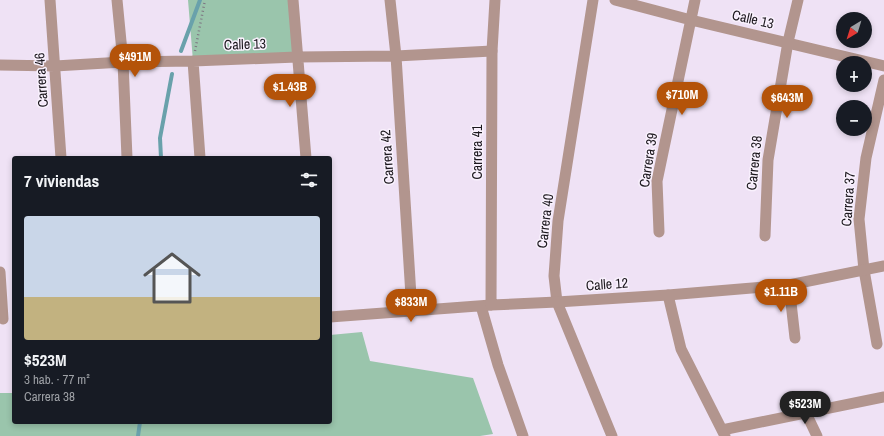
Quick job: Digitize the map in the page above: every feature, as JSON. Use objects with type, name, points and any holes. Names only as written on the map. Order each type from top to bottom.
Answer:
[{"type":"street","name":"Carrera 46","points":[[50,0],[61,156]]},
{"type":"street","points":[[117,0],[123,62],[127,156]]},
{"type":"street","points":[[293,0],[306,156]]},
{"type":"street","name":"Carrera 42","points":[[390,0],[396,56],[412,312]]},
{"type":"street","name":"Carrera 41","points":[[495,0],[492,51],[486,305],[498,365],[523,436]]},
{"type":"street","name":"Carrera 40","points":[[594,0],[558,221],[554,276],[557,302],[612,436]]},
{"type":"street","name":"Calle 13","points":[[615,0],[691,20],[884,66]]},
{"type":"street","name":"Carrera 39","points":[[659,232],[657,181],[695,0]]},
{"type":"street","name":"Carrera 38","points":[[765,236],[768,160],[788,42],[798,0]]},
{"type":"street","name":"Calle 13","points":[[0,65],[55,66],[123,62],[396,56],[492,51]]},
{"type":"street","points":[[193,61],[200,156]]},
{"type":"street","name":"Carrera 37","points":[[877,344],[864,270],[859,219],[866,158],[884,80]]},
{"type":"street","name":"Calle 12","points":[[332,317],[412,312],[486,305],[668,295],[789,285],[884,266]]},
{"type":"street","points":[[0,272],[6,319]]},
{"type":"street","points":[[789,285],[795,338]]},
{"type":"street","points":[[668,295],[681,349],[723,433],[806,413],[884,398]]},
{"type":"street","points":[[806,413],[817,436]]},
{"type":"path","points":[[193,61],[204,0]]},
{"type":"green space","points":[[188,0],[293,0],[297,57],[193,61]]},
{"type":"green space","points":[[362,332],[370,361],[473,378],[493,434],[480,436],[0,436],[0,393],[12,393],[12,424],[332,424],[332,335]]},
{"type":"waterway","points":[[181,51],[200,0]]},
{"type":"waterway","points":[[161,156],[160,138],[172,74]]},
{"type":"waterway","points":[[138,436],[140,424]]}]
